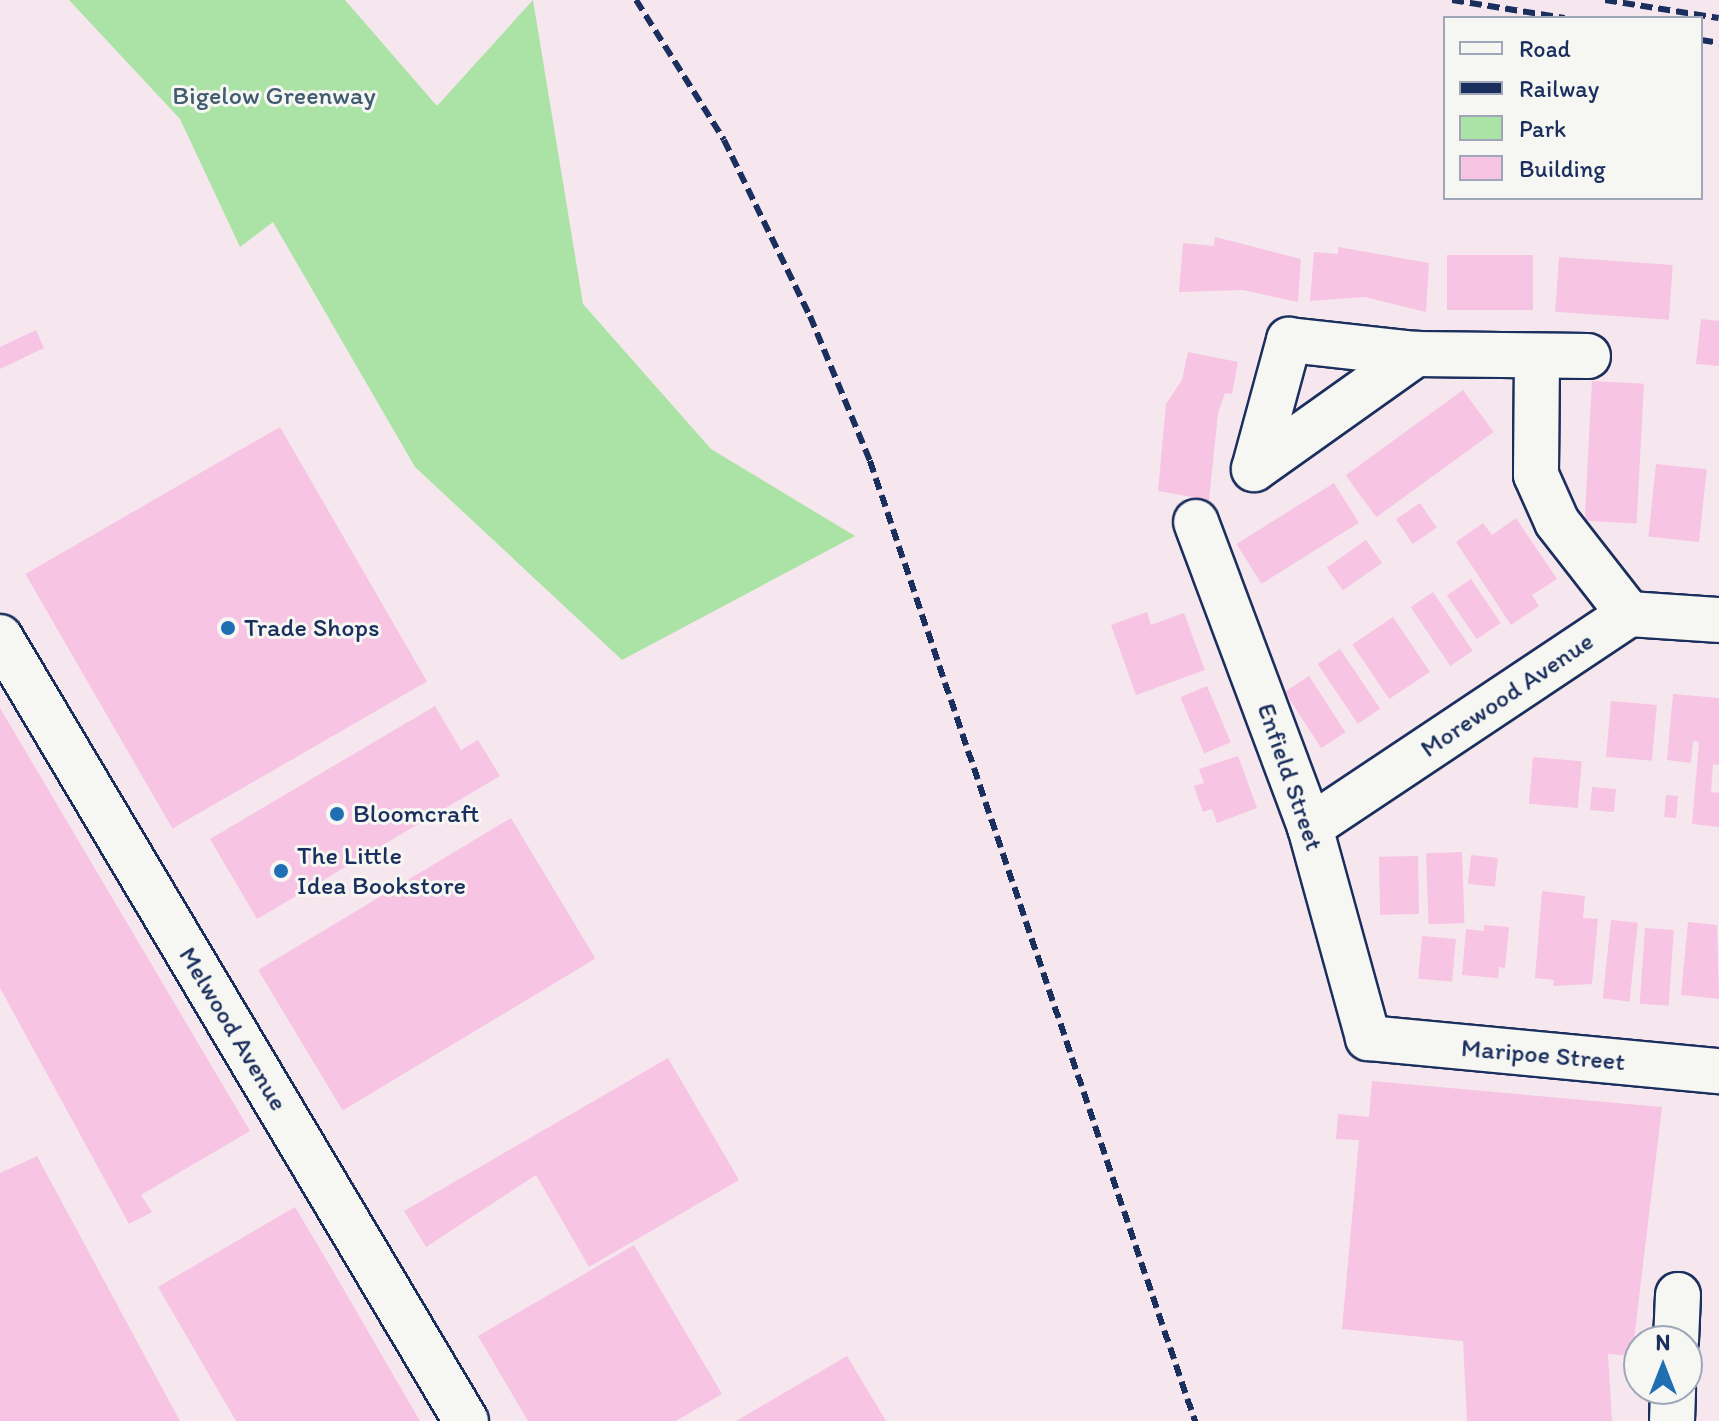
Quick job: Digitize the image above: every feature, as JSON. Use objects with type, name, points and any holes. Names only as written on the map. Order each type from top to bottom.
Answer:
[{"type":"street","points":[[1416,354],[1588,356]]},
{"type":"street","points":[[1537,357],[1536,475],[1557,522],[1629,614],[1719,620]]},
{"type":"street","name":"Enfield Street","points":[[1196,522],[1310,827],[1368,1038]]},
{"type":"street","name":"Morewood Avenue","points":[[1310,827],[1629,614]]},
{"type":"street","name":"Melwood Avenue","points":[[0,637],[466,1421]]},
{"type":"street","name":"Maripoe Street","points":[[1368,1038],[1719,1071]]},
{"type":"street","points":[[1677,1325],[1678,1295]]},
{"type":"green space","name":"Bigelow Greenway","points":[[69,0],[345,0],[437,106],[533,0],[583,304],[711,449],[855,536],[622,660],[415,467],[273,222],[240,247],[180,119]]},
{"type":"building","points":[[1215,237],[1301,259],[1298,302],[1243,290],[1179,292],[1183,243],[1214,246]]},
{"type":"building","points":[[1338,247],[1429,263],[1426,312],[1365,297],[1310,301],[1314,252],[1338,254]]},
{"type":"building","points":[[1447,255],[1533,255],[1533,310],[1447,310]]},
{"type":"building","points":[[1559,257],[1673,265],[1669,320],[1555,312]]},
{"type":"building","points":[[1701,319],[1719,321],[1719,366],[1696,364]]},
{"type":"building","points":[[36,330],[44,348],[0,369],[0,347]]},
{"type":"building","points":[[1188,352],[1238,362],[1232,394],[1225,393],[1218,413],[1209,500],[1158,491],[1166,404],[1182,380]]},
{"type":"building","points":[[1592,381],[1644,384],[1637,524],[1585,521]]},
{"type":"building","points":[[1463,390],[1494,432],[1376,517],[1346,475]]},
{"type":"building","name":"Trade Shops","points":[[280,427],[427,682],[172,829],[25,574]]},
{"type":"building","points":[[1656,464],[1707,469],[1699,542],[1648,537]]},
{"type":"building","points":[[1334,483],[1359,523],[1261,584],[1236,544]]},
{"type":"building","points":[[1420,503],[1437,528],[1413,544],[1396,519]]},
{"type":"building","points":[[1516,518],[1557,579],[1532,595],[1539,606],[1511,625],[1456,542],[1483,523],[1492,535]]},
{"type":"building","points":[[1366,540],[1382,563],[1343,590],[1327,568]]},
{"type":"building","points":[[1471,579],[1501,623],[1477,639],[1447,595]]},
{"type":"building","points":[[1433,592],[1473,651],[1450,666],[1411,607]]},
{"type":"building","points":[[1147,612],[1151,625],[1184,613],[1205,670],[1136,695],[1111,625]]},
{"type":"building","points":[[1393,617],[1430,672],[1389,699],[1352,644]]},
{"type":"building","points":[[1340,649],[1380,709],[1358,724],[1318,664]]},
{"type":"building","points":[[1309,676],[1345,732],[1321,748],[1285,692]]},
{"type":"building","points":[[1207,686],[1231,742],[1204,753],[1180,697]]},
{"type":"building","points":[[1673,694],[1719,698],[1719,765],[1713,764],[1711,792],[1719,793],[1719,827],[1692,824],[1699,742],[1693,741],[1691,763],[1667,760]]},
{"type":"building","points":[[1611,701],[1657,705],[1652,761],[1606,757]]},
{"type":"building","points":[[435,706],[461,750],[478,740],[500,776],[257,919],[210,839]]},
{"type":"building","points":[[0,708],[250,1131],[141,1195],[152,1212],[129,1224],[0,988]]},
{"type":"building","points":[[1238,756],[1257,808],[1217,823],[1212,809],[1203,812],[1194,786],[1204,783],[1199,769]]},
{"type":"building","points":[[1533,757],[1582,761],[1578,808],[1529,804]]},
{"type":"building","points":[[1592,787],[1616,789],[1614,812],[1590,810]]},
{"type":"building","points":[[1666,795],[1678,796],[1676,818],[1664,817]]},
{"type":"building","points":[[511,818],[595,959],[343,1111],[258,970]]},
{"type":"building","points":[[1462,852],[1464,923],[1428,924],[1426,853]]},
{"type":"building","points":[[1471,855],[1498,858],[1495,887],[1468,884]]},
{"type":"building","points":[[1418,856],[1419,914],[1380,915],[1379,857]]},
{"type":"building","points":[[1542,891],[1585,896],[1583,918],[1598,919],[1592,984],[1553,986],[1554,980],[1535,978]]},
{"type":"building","points":[[1611,920],[1638,923],[1630,1001],[1603,999]]},
{"type":"building","points":[[1688,922],[1717,925],[1719,999],[1681,995]]},
{"type":"building","points":[[1484,925],[1509,927],[1505,968],[1499,967],[1498,978],[1462,975],[1466,929],[1484,931]]},
{"type":"building","points":[[1645,928],[1674,930],[1669,1006],[1640,1004]]},
{"type":"building","points":[[1422,936],[1456,939],[1452,982],[1418,979]]},
{"type":"building","points":[[668,1058],[739,1180],[589,1267],[536,1175],[426,1247],[404,1211]]},
{"type":"building","points":[[1372,1081],[1662,1107],[1636,1325],[1623,1325],[1623,1355],[1608,1354],[1612,1421],[1467,1421],[1463,1341],[1342,1329],[1359,1140],[1336,1139],[1338,1114],[1369,1117]]},
{"type":"building","points":[[37,1156],[180,1421],[0,1421],[0,1173]]},
{"type":"building","points":[[295,1207],[420,1421],[236,1421],[158,1287]]},
{"type":"building","points":[[634,1245],[722,1394],[676,1421],[528,1421],[478,1336]]},
{"type":"building","points":[[847,1356],[886,1421],[736,1421]]},
{"type":"railway","points":[[636,0],[724,140],[810,316],[870,461],[1195,1421]]},
{"type":"railway","points":[[1452,0],[1552,16]]},
{"type":"railway","points":[[1605,0],[1719,18]]},
{"type":"railway","points":[[1703,40],[1719,43]]},
{"type":"place","name":"Trade Shops","points":[[228,628]]},
{"type":"place","name":"Bloomcraft","points":[[337,814]]},
{"type":"place","name":"The Little Idea Bookstore","points":[[281,871]]}]
